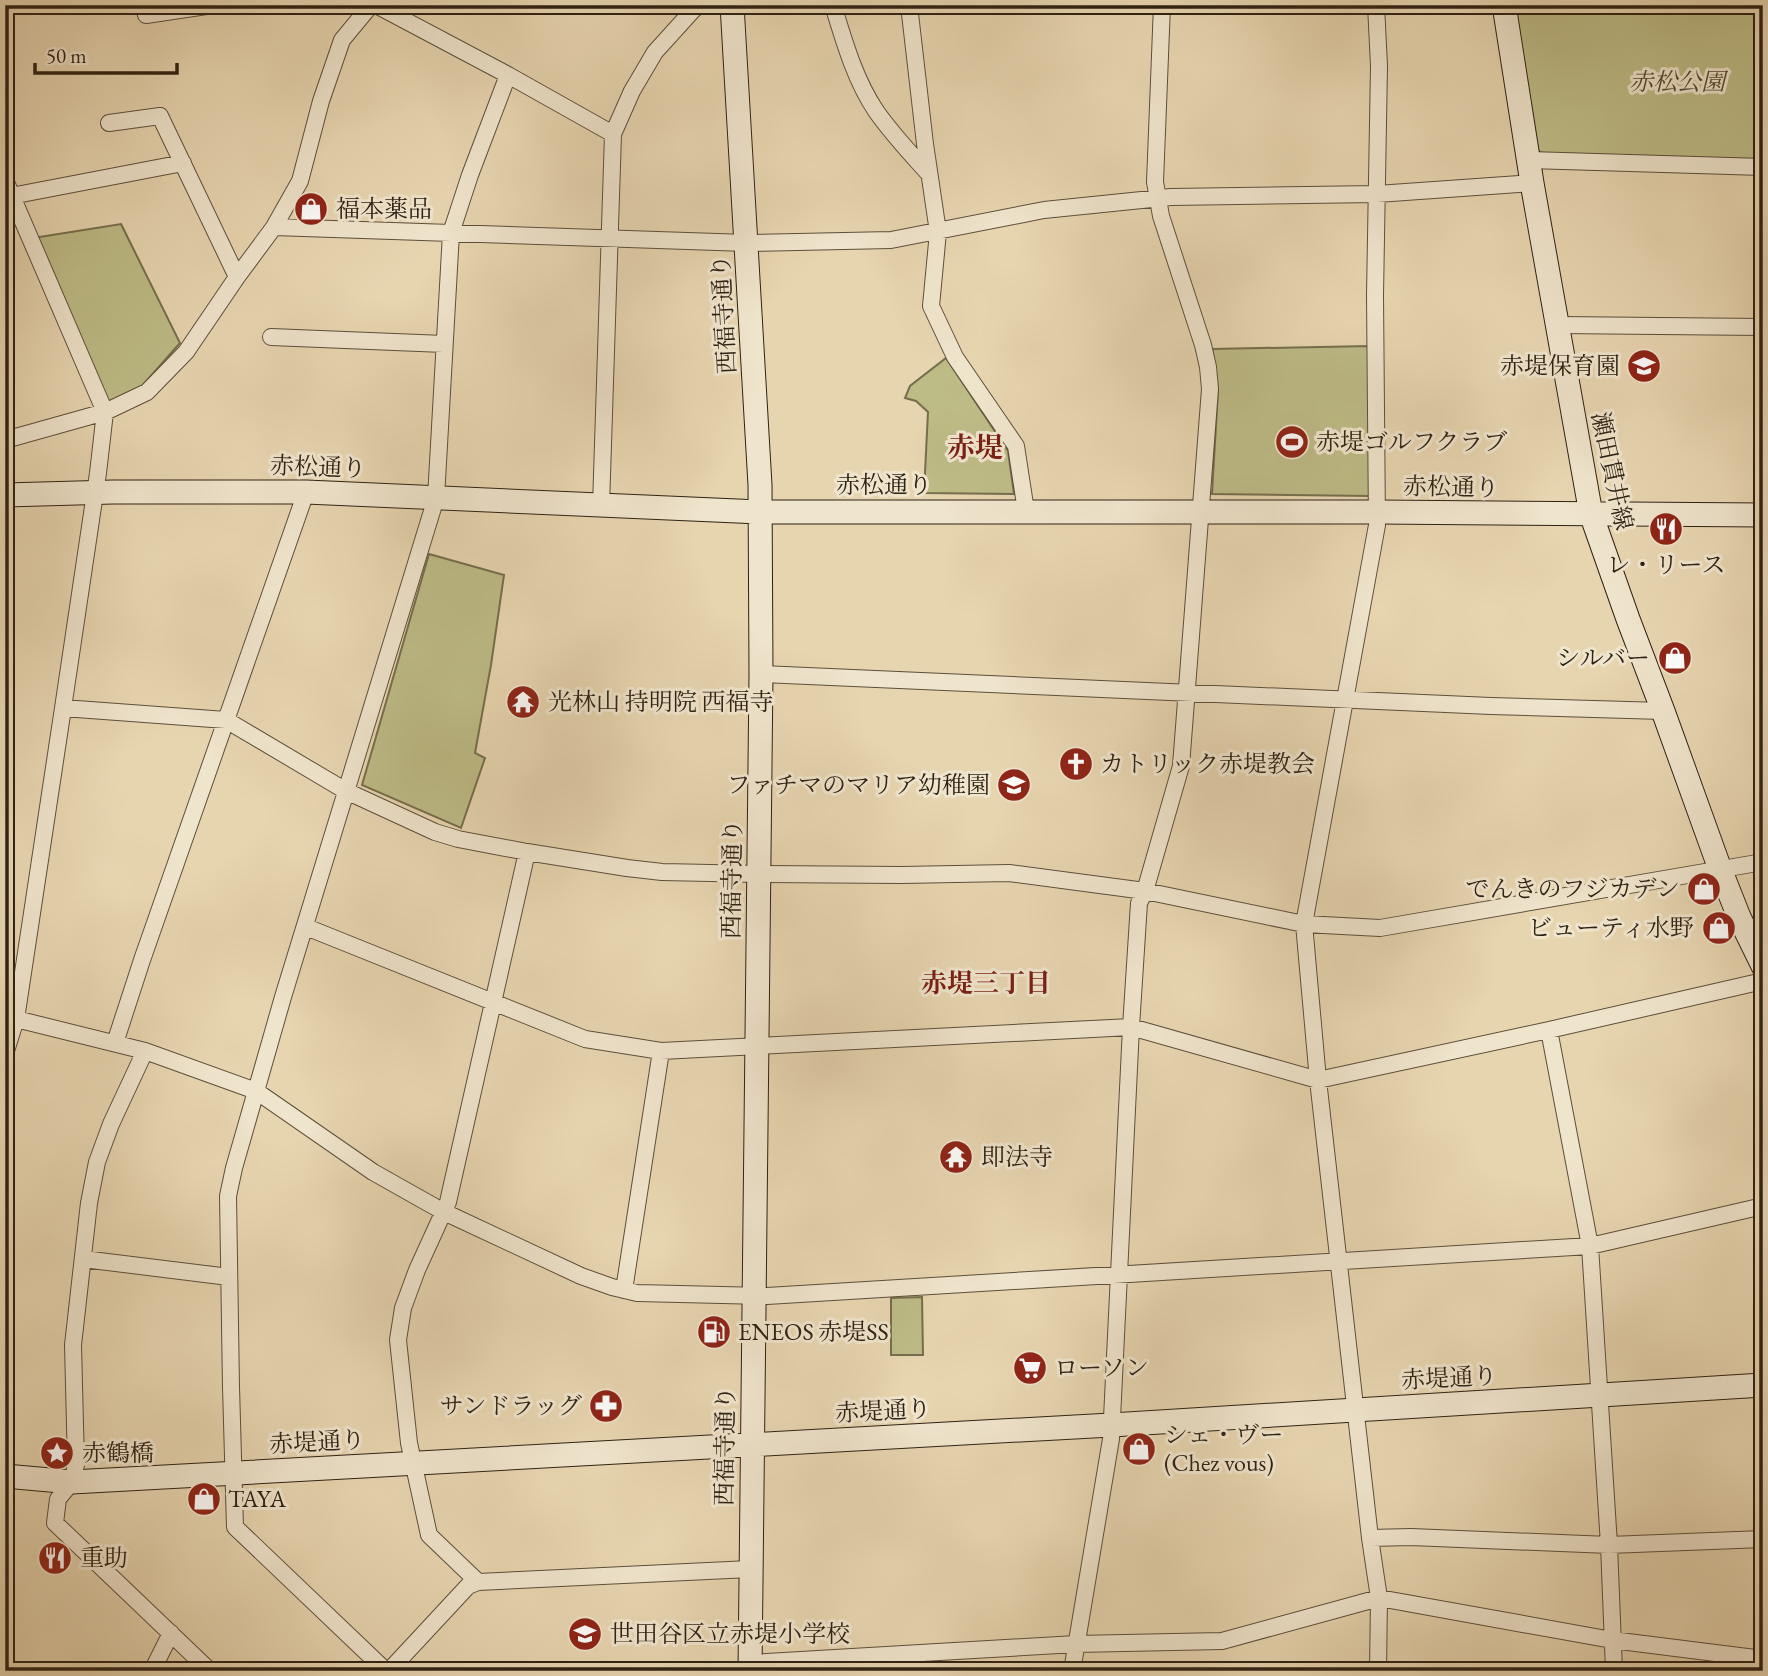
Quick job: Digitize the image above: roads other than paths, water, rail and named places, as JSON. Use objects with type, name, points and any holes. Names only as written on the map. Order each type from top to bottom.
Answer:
[{"type":"street","points":[[145,5],[146,15],[213,5]]},
{"type":"street","points":[[5,440],[105,412],[147,392],[186,352],[274,227],[300,181],[321,101],[342,40],[371,5]]},
{"type":"street","points":[[376,5],[613,134]]},
{"type":"street","points":[[601,506],[613,134],[632,91],[655,52],[700,5]]},
{"type":"street","name":"西福寺通り","points":[[732,5],[760,485],[761,674],[750,1667]]},
{"type":"street","points":[[834,5],[856,71],[875,110],[929,174]]},
{"type":"street","points":[[909,5],[938,232],[931,306],[955,357],[1016,446],[1026,511]]},
{"type":"street","points":[[1072,1671],[1109,1452],[1139,903],[1145,891],[1181,766],[1210,389],[1203,345],[1157,198],[1155,182],[1161,5]]},
{"type":"street","points":[[1376,5],[1379,66],[1375,295],[1377,525],[1304,924],[1318,1080],[1379,1598],[1378,1671]]},
{"type":"street","name":"瀬田貫井線","points":[[1504,5],[1591,514],[1720,869],[1763,966]]},
{"type":"street","points":[[508,75],[451,233],[436,498],[256,1091],[228,1196],[235,1527],[387,1671],[468,1586],[478,1582],[750,1569]]},
{"type":"street","points":[[109,123],[160,116],[237,277]]},
{"type":"street","points":[[11,196],[183,163]]},
{"type":"street","points":[[274,227],[747,243],[891,240],[1044,210],[1157,198],[1377,194],[1531,172],[1763,167]]},
{"type":"street","points":[[5,180],[105,412],[63,708],[5,1054]]},
{"type":"street","points":[[1557,325],[1763,327]]},
{"type":"street","points":[[271,337],[444,344]]},
{"type":"street","points":[[1763,477],[1763,530]]},
{"type":"street","name":"赤松通り","points":[[5,495],[94,492],[306,492],[760,512],[1763,515]]},
{"type":"street","points":[[115,1043],[306,492]]},
{"type":"street","points":[[761,674],[1663,711]]},
{"type":"street","points":[[63,708],[226,720],[346,791],[435,832],[458,839],[627,869],[759,874],[1009,873],[1145,891],[1304,924],[1380,928],[1763,862]]},
{"type":"street","points":[[478,1582],[429,1535],[412,1464],[398,1340],[403,1308],[448,1202],[527,852]]},
{"type":"street","points":[[306,927],[585,1039],[661,1052],[1131,1027],[1318,1080],[1763,981]]},
{"type":"street","points":[[11,1016],[145,1051],[256,1091],[373,1172],[444,1212],[581,1276],[637,1293],[753,1296],[1590,1245],[1763,1206]]},
{"type":"street","points":[[1549,1030],[1590,1245],[1614,1671]]},
{"type":"street","points":[[145,1051],[111,1124],[97,1162],[89,1203],[73,1345],[76,1465],[72,1482],[58,1499],[55,1523],[210,1671]]},
{"type":"street","points":[[624,1290],[661,1052]]},
{"type":"street","points":[[83,1259],[229,1277]]},
{"type":"street","name":"赤堤通り","points":[[5,1476],[72,1482],[1111,1425],[1763,1385]]},
{"type":"street","points":[[1370,1538],[1411,1537],[1609,1545],[1763,1539]]},
{"type":"street","points":[[750,1667],[1076,1644],[1222,1641],[1379,1598],[1612,1640],[1763,1659]]},
{"type":"street","points":[[152,1671],[171,1633]]},
{"type":"place","name":"福本薬品","points":[[311,209]]},
{"type":"place","name":"赤堤保育園","points":[[1644,366]]},
{"type":"place","name":"赤堤ゴルフクラブ","points":[[1292,442]]},
{"type":"place","name":"レ・リース","points":[[1666,529]]},
{"type":"place","name":"シルバー","points":[[1675,658]]},
{"type":"place","name":"光林山 持明院 西福寺","points":[[523,702]]},
{"type":"place","name":"カトリック赤堤教会","points":[[1076,764]]},
{"type":"place","name":"ファチマのマリア幼稚園","points":[[1014,785]]},
{"type":"place","name":"でんきのフジカデン","points":[[1704,889]]},
{"type":"place","name":"ビューティ水野","points":[[1719,928]]},
{"type":"place","name":"即法寺","points":[[956,1157]]},
{"type":"place","name":"ENEOS 赤堤SS","points":[[714,1332]]},
{"type":"place","name":"ローソン","points":[[1030,1368]]},
{"type":"place","name":"サンドラッグ","points":[[606,1406]]},
{"type":"place","name":"シェ・ヴー (Chez vous)","points":[[1139,1449]]},
{"type":"place","name":"赤鶴橋","points":[[57,1453]]},
{"type":"place","name":"TAYA","points":[[204,1499]]},
{"type":"place","name":"重助","points":[[55,1558]]},
{"type":"place","name":"世田谷区立赤堤小学校","points":[[585,1634]]},
{"type":"district","name":"赤堤","points":[[975,447]]},
{"type":"district","name":"赤堤三丁目","points":[[986,983]]},
{"type":"park label","name":"赤松公園","points":[[1677,82]]}]
